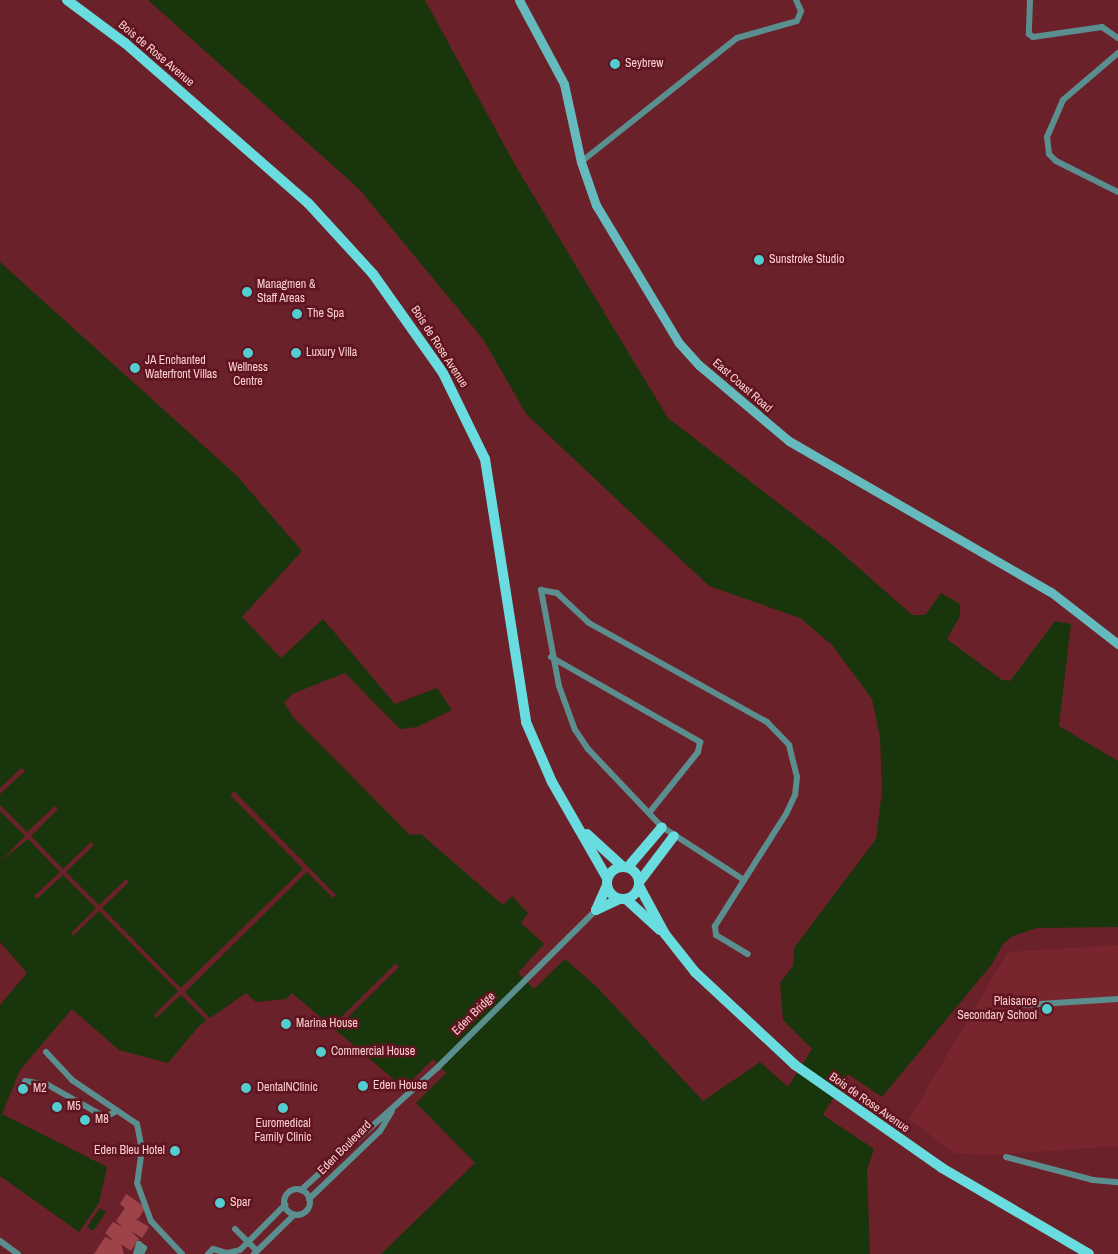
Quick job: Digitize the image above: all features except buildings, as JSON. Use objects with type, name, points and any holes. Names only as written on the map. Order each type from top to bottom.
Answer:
[{"type":"main road","name":"Bois de Rose Avenue","points":[[67,0],[125,42],[240,140],[326,222],[373,274],[443,373],[485,460],[526,722],[552,782],[583,830],[607,882],[623,899],[665,934],[740,1019],[795,1066],[942,1168],[1089,1254]]},
{"type":"main road","name":"East Coast Road","points":[[519,0],[564,84],[581,162],[596,205],[679,343],[733,396],[789,441],[1051,592],[1118,644]]},
{"type":"main road","points":[[596,910],[607,882],[625,867],[662,827]]},
{"type":"main road","name":"Bois de Rose Avenue","points":[[583,830],[625,867],[639,884],[665,934]]},
{"type":"main road","points":[[596,910],[623,899],[639,884],[674,836]]},
{"type":"street","points":[[581,162],[737,38],[797,21],[801,11],[796,0]]},
{"type":"street","points":[[1030,0],[1029,34],[1034,37],[1102,27],[1118,38]]},
{"type":"street","points":[[1118,53],[1063,100],[1047,137],[1049,154],[1056,161],[1118,192]]},
{"type":"street","points":[[744,880],[662,827],[606,772],[575,730],[551,657],[541,590],[558,593],[590,623],[777,730],[789,745],[795,764],[795,795],[715,931],[748,954]]},
{"type":"street","points":[[551,657],[700,742],[698,752],[649,813]]},
{"type":"street","name":"Eden Bridge","points":[[437,1068],[596,910]]},
{"type":"street","points":[[1024,1005],[1118,998]]},
{"type":"street","points":[[46,1052],[72,1080],[137,1124],[142,1149],[137,1182],[151,1221],[182,1254]]},
{"type":"street","name":"Eden Boulevard","points":[[211,1251],[239,1252],[285,1205],[290,1192],[301,1190],[373,1121],[392,1110],[437,1068]]},
{"type":"street","points":[[25,1081],[48,1085],[105,1117],[117,1111]]},
{"type":"street","name":"Eden Boulevard","points":[[256,1252],[294,1214],[306,1212],[310,1199],[380,1131],[392,1110]]},
{"type":"street","points":[[1006,1157],[1093,1180],[1118,1182]]},
{"type":"street","points":[[301,1190],[310,1199]]},
{"type":"street","points":[[285,1205],[294,1214]]},
{"type":"street","points":[[235,1229],[256,1252]]},
{"type":"street","points":[[0,1240],[18,1254]]},
{"type":"shaded area","points":[[148,0],[425,0],[518,170],[668,418],[834,546],[912,615],[925,615],[941,593],[960,604],[960,616],[947,639],[1002,680],[1010,681],[1055,621],[1071,624],[1059,726],[1118,761],[1118,927],[1037,928],[1013,936],[1003,944],[992,964],[882,1097],[848,1074],[823,1115],[874,1149],[867,1170],[870,1254],[381,1254],[475,1163],[416,1103],[446,1073],[433,1059],[404,1088],[292,993],[286,999],[256,1002],[246,993],[199,1026],[168,1063],[119,1050],[72,1009],[20,1070],[2,1114],[107,1167],[99,1203],[79,1232],[0,1176],[0,1005],[27,973],[0,942],[0,262],[236,475],[302,551],[242,617],[281,658],[323,619],[395,704],[437,688],[452,710],[417,727],[400,729],[345,673],[292,694],[284,703],[293,717],[410,835],[421,834],[503,905],[512,896],[528,913],[521,923],[544,944],[518,973],[534,989],[565,959],[597,987],[703,1101],[760,1062],[788,1087],[812,1049],[783,1020],[780,983],[793,966],[794,948],[876,839],[882,791],[880,737],[872,699],[832,645],[800,618],[709,586],[526,414],[483,339],[360,190]]},
{"type":"shaded area","name":"Plaisance Secondary School","points":[[1118,945],[1118,1146],[992,1155],[954,1153],[909,1119],[1008,952]]},
{"type":"shaded area","points":[[126,1194],[142,1205],[144,1210],[138,1219],[134,1218],[149,1227],[142,1238],[131,1231],[139,1239],[131,1251],[121,1244],[124,1254],[94,1254],[105,1237],[114,1241],[105,1233],[113,1222],[123,1227],[116,1221],[125,1208],[120,1204]]},
{"type":"shaded area","points":[[100,1208],[106,1212],[93,1231],[87,1227]]},
{"type":"pier","points":[[21,768],[25,771],[0,794],[0,788]]},
{"type":"pier","points":[[234,791],[336,895],[333,898],[307,872],[185,992],[210,1018],[207,1021],[181,995],[156,1018],[154,1015],[178,991],[99,911],[73,936],[71,933],[96,908],[63,875],[37,899],[34,896],[60,872],[28,839],[0,862],[25,836],[0,811],[0,805],[27,832],[55,806],[58,809],[31,836],[63,869],[91,842],[94,845],[66,872],[99,905],[126,879],[129,882],[102,908],[181,988],[303,869],[230,795]]},
{"type":"pier","points":[[396,963],[399,967],[346,1019],[349,1022],[334,1024]]},
{"type":"place","name":"Seybrew","points":[[615,64]]},
{"type":"place","name":"Sunstroke Studio","points":[[759,260]]},
{"type":"place","name":"Managmen & Staff Areas","points":[[247,292]]},
{"type":"place","name":"The Spa","points":[[297,314]]},
{"type":"place","name":"Wellness Centre","points":[[248,353]]},
{"type":"place","name":"Luxury Villa","points":[[296,353]]},
{"type":"place","name":"JA Enchanted Waterfront Villas","points":[[135,368]]},
{"type":"place","name":"Plaisance Secondary School","points":[[1047,1009]]},
{"type":"place","name":"Marina House","points":[[286,1024]]},
{"type":"place","name":"Commercial House","points":[[321,1052]]},
{"type":"place","name":"Eden House","points":[[363,1086]]},
{"type":"place","name":"DentalNClinic","points":[[246,1088]]},
{"type":"place","name":"M2","points":[[23,1089]]},
{"type":"place","name":"M5","points":[[57,1107]]},
{"type":"place","name":"Euromedical Family Clinic","points":[[283,1108]]},
{"type":"place","name":"M8","points":[[85,1120]]},
{"type":"place","name":"Eden Bleu Hotel","points":[[175,1151]]},
{"type":"place","name":"Spar","points":[[220,1203]]}]
